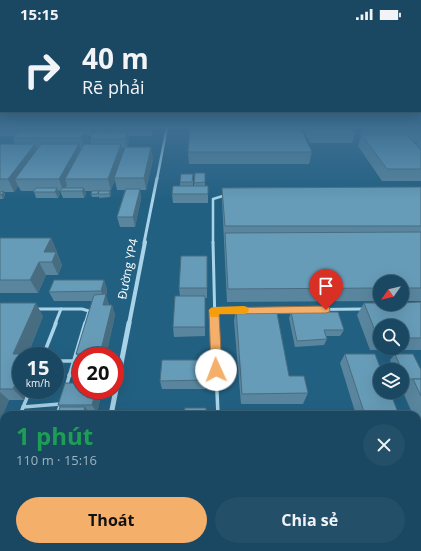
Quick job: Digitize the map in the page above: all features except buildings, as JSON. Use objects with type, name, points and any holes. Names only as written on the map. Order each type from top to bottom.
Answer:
[{"type":"street","name":"Đường YP4","points":[[123,347],[162,151]]},
{"type":"street","name":"Đường YP4","points":[[112,411],[113,399]]},
{"type":"lane","points":[[218,411],[214,310],[213,199],[219,196],[229,195]]},
{"type":"lane","points":[[30,309],[89,310],[78,347]]},
{"type":"lane","points":[[46,347],[61,309]]},
{"type":"lane","points":[[270,310],[365,309]]},
{"type":"lane","points":[[214,310],[246,310]]},
{"type":"lane","points":[[65,390],[72,367]]},
{"type":"lane","points":[[22,411],[27,399]]},
{"type":"lane","points":[[58,411],[62,399]]},
{"type":"lane","points":[[24,407],[60,404]]},
{"type":"slow traffic","points":[[214,315],[214,310],[244,310]]},
{"type":"route","points":[[216,370],[214,310],[326,310]]}]
